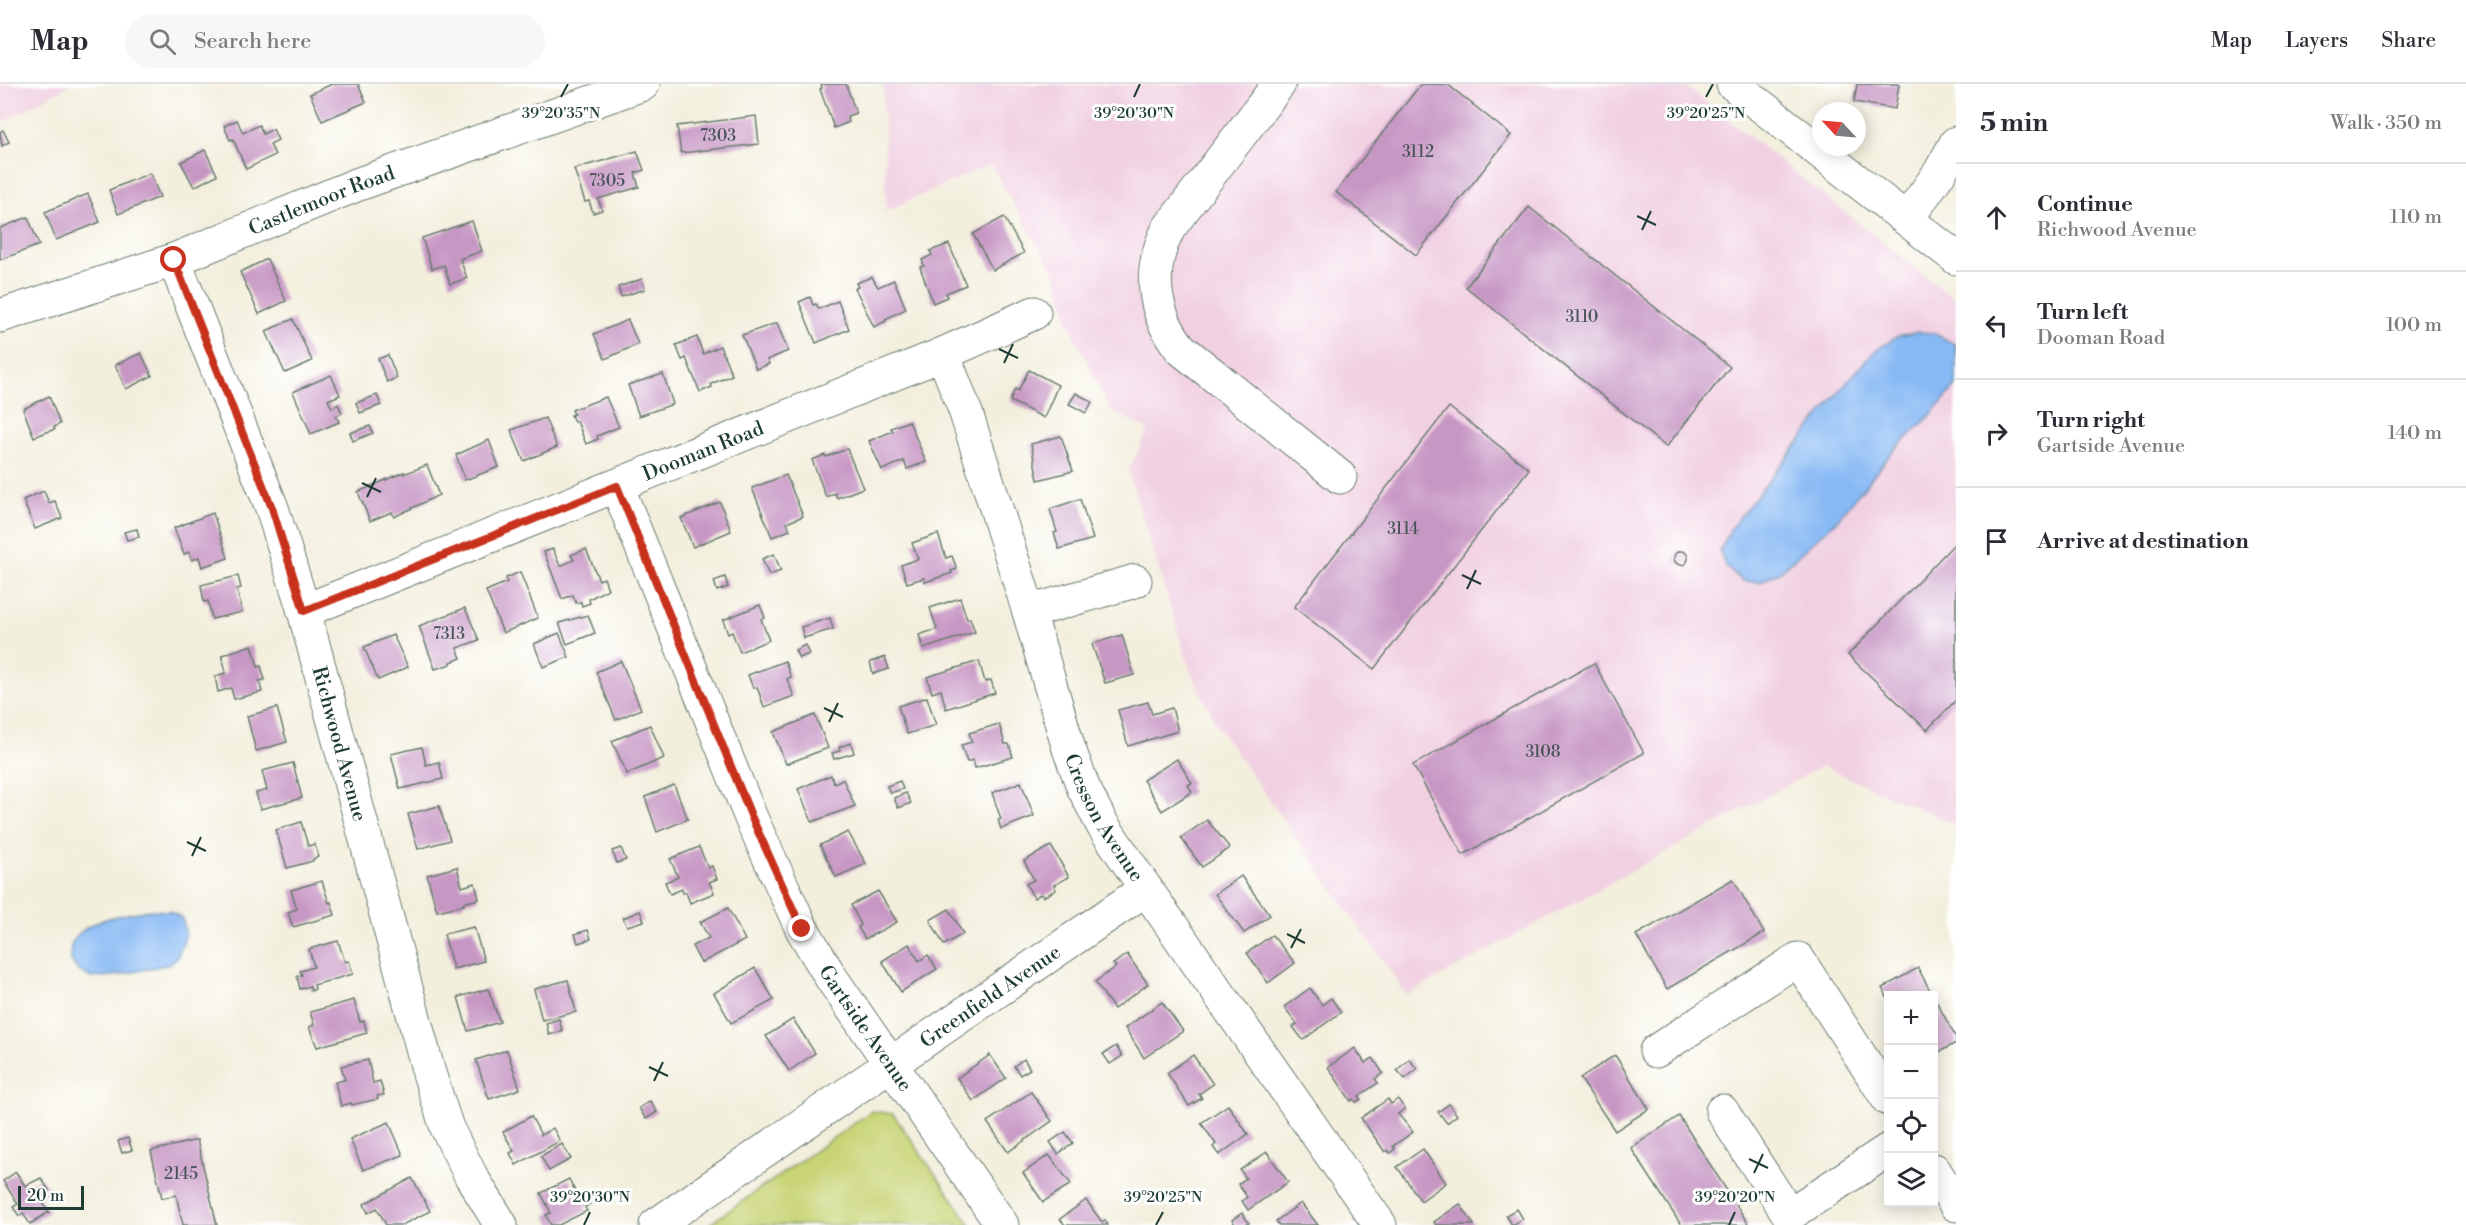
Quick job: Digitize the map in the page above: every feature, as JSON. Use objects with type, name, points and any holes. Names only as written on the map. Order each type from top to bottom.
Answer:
[{"type":"street","name":"Castlemoor Road","points":[[0,316],[174,260],[356,185],[643,84]]},
{"type":"street","points":[[1279,84],[1184,206],[1159,246],[1154,278],[1157,299],[1168,333],[1181,350],[1340,477]]},
{"type":"street","points":[[1733,84],[1956,258]]},
{"type":"street","points":[[1907,219],[1940,172],[1956,142]]},
{"type":"street","name":"Richwood Avenue","points":[[174,260],[272,508],[304,611],[429,1073],[447,1128],[471,1176],[501,1225]]},
{"type":"street","name":"Dooman Road","points":[[304,611],[942,354],[1034,313]]},
{"type":"street","name":"Cresson Avenue","points":[[942,354],[966,413],[1029,612],[1069,749],[1084,789],[1102,824],[1146,889],[1380,1225]]},
{"type":"street","name":"Gartside Avenue","points":[[617,486],[780,884],[802,929],[832,979],[1002,1225]]},
{"type":"street","points":[[1029,612],[1135,581]]},
{"type":"street","name":"Greenfield Avenue","points":[[656,1225],[1146,889]]},
{"type":"street","points":[[1656,1051],[1798,959],[1884,1093]]},
{"type":"street","points":[[1722,1112],[1789,1215],[1884,1153]]},
{"type":"street","points":[[1938,1176],[1956,1205]]},
{"type":"shaded area","points":[[0,84],[71,84],[0,124]]},
{"type":"shaded area","points":[[883,84],[1683,84],[1956,300],[1956,825],[1822,766],[1407,995],[1218,727],[1191,673],[1128,471],[1148,430],[1110,410],[1069,323],[1055,273],[990,164],[886,211]]},
{"type":"green space","points":[[872,1111],[893,1114],[971,1225],[708,1225]]},
{"type":"water","points":[[1919,332],[1934,333],[1956,345],[1956,386],[1929,417],[1894,450],[1838,519],[1781,571],[1760,582],[1743,581],[1726,567],[1720,551],[1731,528],[1847,382],[1875,351],[1898,336]]},
{"type":"water","points":[[149,910],[170,911],[182,918],[186,934],[178,956],[170,964],[120,975],[91,978],[77,970],[70,958],[71,945],[86,928],[106,919]]},
{"type":"building","points":[[332,84],[358,84],[366,102],[322,121],[310,94]]},
{"type":"building","points":[[821,84],[846,84],[856,113],[847,116],[849,122],[834,128],[820,89]]},
{"type":"building","points":[[1421,84],[1447,84],[1511,135],[1416,255],[1336,192]]},
{"type":"building","points":[[1857,84],[1899,84],[1895,109],[1866,104],[1866,102],[1854,102]]},
{"type":"building","points":[[756,116],[759,144],[681,153],[677,126]]},
{"type":"building","points":[[237,120],[243,133],[259,125],[263,134],[273,129],[278,140],[270,144],[275,155],[246,169],[233,139],[230,140],[224,126]]},
{"type":"building","points":[[3,130],[9,142],[2,146],[0,132]]},
{"type":"building","points":[[205,150],[217,175],[194,187],[181,162]]},
{"type":"building","points":[[637,151],[644,170],[635,173],[639,187],[598,199],[602,210],[593,213],[589,201],[585,202],[574,169]]},
{"type":"building","points":[[150,173],[160,197],[118,214],[109,190]]},
{"type":"building","points":[[88,194],[100,222],[56,240],[45,212]]},
{"type":"building","points":[[1529,207],[1730,367],[1666,447],[1466,287]]},
{"type":"building","points":[[28,217],[39,245],[0,260],[0,228]]},
{"type":"building","points":[[1004,217],[1024,253],[993,270],[973,234]]},
{"type":"building","points":[[472,221],[482,251],[460,259],[467,278],[450,284],[444,265],[432,269],[422,238]]},
{"type":"building","points":[[949,244],[966,285],[946,293],[947,297],[933,303],[920,267],[924,266],[922,260],[932,255],[930,251]]},
{"type":"building","points":[[267,259],[286,301],[259,314],[240,272]]},
{"type":"building","points":[[872,277],[878,287],[894,280],[906,309],[874,327],[855,288],[858,287],[856,283]]},
{"type":"building","points":[[642,279],[645,289],[621,297],[618,287]]},
{"type":"building","points":[[810,297],[813,305],[816,304],[819,309],[838,301],[849,329],[816,343],[799,302]]},
{"type":"building","points":[[293,319],[312,361],[285,373],[266,331]]},
{"type":"building","points":[[628,320],[638,344],[605,359],[594,334]]},
{"type":"building","points":[[777,323],[788,351],[767,360],[769,364],[756,369],[742,335]]},
{"type":"building","points":[[697,337],[703,354],[720,346],[732,375],[711,384],[712,387],[700,392],[686,358],[682,360],[676,345]]},
{"type":"building","points":[[141,353],[152,376],[126,389],[115,365]]},
{"type":"building","points":[[388,355],[397,378],[387,382],[378,359]]},
{"type":"building","points":[[1029,370],[1058,385],[1044,418],[1010,401],[1015,389],[1018,391]]},
{"type":"building","points":[[663,374],[673,404],[639,416],[628,385]]},
{"type":"building","points":[[331,375],[340,395],[328,400],[332,408],[338,404],[342,413],[336,416],[339,422],[311,434],[293,392]]},
{"type":"building","points":[[1076,393],[1092,402],[1086,413],[1069,404]]},
{"type":"building","points":[[377,395],[381,405],[360,413],[356,403]]},
{"type":"building","points":[[49,396],[60,424],[54,427],[55,429],[34,437],[23,409]]},
{"type":"building","points":[[606,397],[619,427],[597,436],[598,439],[586,444],[577,421],[574,422],[571,415],[574,414],[572,410]]},
{"type":"building","points":[[1449,407],[1529,469],[1374,669],[1294,607]]},
{"type":"building","points":[[545,418],[557,447],[524,461],[511,430]]},
{"type":"building","points":[[909,421],[926,462],[907,469],[904,461],[882,470],[869,441]]},
{"type":"building","points":[[370,426],[373,433],[353,441],[350,433]]},
{"type":"building","points":[[1061,436],[1073,471],[1038,480],[1031,444]]},
{"type":"building","points":[[489,440],[499,467],[465,480],[456,455]]},
{"type":"building","points":[[847,449],[863,488],[837,498],[835,493],[826,497],[812,460]]},
{"type":"building","points":[[427,465],[439,495],[394,517],[392,512],[370,521],[358,492],[404,472],[404,474]]},
{"type":"building","points":[[786,475],[803,516],[787,523],[790,530],[772,537],[752,488]]},
{"type":"building","points":[[44,491],[49,503],[55,501],[62,518],[35,529],[23,500]]},
{"type":"building","points":[[1080,499],[1093,539],[1059,549],[1050,509]]},
{"type":"building","points":[[720,502],[731,531],[693,547],[681,518]]},
{"type":"building","points":[[213,513],[228,558],[202,567],[199,557],[192,560],[189,552],[184,554],[174,528]]},
{"type":"building","points":[[137,529],[139,537],[127,540],[124,532]]},
{"type":"building","points":[[938,534],[946,558],[952,556],[957,569],[951,571],[952,573],[925,582],[924,578],[907,583],[901,565],[918,559],[912,543]]},
{"type":"building","points":[[1956,542],[1956,700],[1927,730],[1848,655]]},
{"type":"building","points":[[553,549],[560,566],[574,560],[571,555],[586,549],[599,580],[604,578],[608,589],[589,599],[590,603],[582,606],[581,602],[576,603],[573,595],[562,599],[544,552]]},
{"type":"building","points":[[1681,551],[1686,553],[1688,558],[1686,563],[1681,565],[1676,563],[1674,558],[1676,553]]},
{"type":"building","points":[[774,554],[781,571],[769,575],[762,559]]},
{"type":"building","points":[[520,572],[538,618],[503,633],[486,591],[507,582],[506,578]]},
{"type":"building","points":[[238,576],[241,588],[237,589],[242,612],[212,619],[208,601],[204,602],[201,585]]},
{"type":"building","points":[[725,577],[728,587],[717,591],[714,581]]},
{"type":"building","points":[[960,598],[967,619],[970,618],[975,632],[923,649],[919,635],[937,629],[930,608]]},
{"type":"building","points":[[760,605],[765,618],[761,619],[769,640],[740,652],[732,632],[728,634],[723,620]]},
{"type":"building","points":[[465,608],[479,640],[457,648],[461,658],[435,669],[419,626]]},
{"type":"building","points":[[588,615],[595,633],[567,644],[559,623]]},
{"type":"building","points":[[830,618],[833,629],[804,638],[801,627]]},
{"type":"building","points":[[559,633],[569,657],[543,667],[534,644]]},
{"type":"building","points":[[393,635],[408,667],[378,680],[364,647]]},
{"type":"building","points":[[1122,635],[1134,675],[1105,683],[1092,644]]},
{"type":"building","points":[[252,645],[258,667],[261,666],[265,680],[259,681],[262,692],[234,699],[231,688],[218,692],[215,676],[226,673],[222,655]]},
{"type":"building","points":[[805,645],[809,654],[799,658],[795,650]]},
{"type":"building","points":[[885,657],[889,669],[873,674],[870,662]]},
{"type":"building","points":[[621,661],[641,709],[616,720],[596,672]]},
{"type":"building","points":[[785,661],[791,677],[787,679],[794,696],[764,707],[757,687],[753,688],[748,675]]},
{"type":"building","points":[[979,661],[985,682],[991,680],[995,693],[946,709],[941,690],[932,693],[927,677]]},
{"type":"building","points":[[1594,663],[1644,753],[1463,855],[1413,765]]},
{"type":"building","points":[[927,697],[936,725],[907,734],[898,706]]},
{"type":"building","points":[[1148,702],[1152,714],[1172,708],[1178,731],[1128,746],[1118,710]]},
{"type":"building","points":[[277,708],[287,742],[256,751],[247,716]]},
{"type":"building","points":[[815,715],[828,748],[786,764],[773,732]]},
{"type":"building","points":[[999,724],[1005,744],[1009,744],[1013,757],[975,768],[973,760],[967,762],[961,745],[972,742],[969,733]]},
{"type":"building","points":[[650,725],[664,758],[627,774],[612,741]]},
{"type":"building","points":[[851,743],[854,753],[834,759],[832,753],[840,751],[839,747]]},
{"type":"building","points":[[422,747],[426,765],[439,762],[443,779],[400,789],[391,754]]},
{"type":"building","points":[[1177,759],[1192,783],[1188,785],[1192,792],[1162,811],[1143,780]]},
{"type":"building","points":[[293,763],[302,798],[260,809],[256,793],[267,790],[262,771]]},
{"type":"building","points":[[831,775],[834,783],[843,779],[855,806],[812,822],[798,789]]},
{"type":"building","points":[[900,781],[903,789],[890,793],[887,786]]},
{"type":"building","points":[[1021,782],[1034,816],[1001,829],[998,820],[1001,819],[992,793]]},
{"type":"building","points":[[674,785],[688,819],[657,832],[645,797]]},
{"type":"building","points":[[906,793],[911,803],[898,808],[894,798]]},
{"type":"building","points":[[439,806],[450,840],[418,849],[408,814]]},
{"type":"building","points":[[1207,820],[1230,848],[1202,867],[1181,838]]},
{"type":"building","points":[[301,822],[308,846],[315,844],[318,857],[313,861],[287,868],[276,830]]},
{"type":"building","points":[[848,832],[866,864],[836,877],[820,845]]},
{"type":"building","points":[[1051,846],[1069,877],[1054,885],[1056,890],[1043,897],[1041,894],[1034,898],[1026,884],[1034,880],[1024,861]]},
{"type":"building","points":[[699,847],[708,868],[712,866],[717,879],[709,882],[714,893],[690,903],[686,892],[683,893],[682,889],[670,894],[665,882],[678,877],[670,859]]},
{"type":"building","points":[[621,848],[626,860],[617,863],[612,851]]},
{"type":"building","points":[[457,867],[462,887],[475,883],[479,899],[437,911],[427,875]]},
{"type":"building","points":[[1241,876],[1270,915],[1244,933],[1215,894]]},
{"type":"building","points":[[1733,879],[1764,933],[1667,989],[1636,935]]},
{"type":"building","points":[[322,881],[335,915],[293,927],[288,912],[297,909],[291,890]]},
{"type":"building","points":[[878,891],[897,922],[865,939],[858,927],[861,925],[851,905]]},
{"type":"building","points":[[728,908],[745,940],[701,963],[692,946],[709,938],[700,922]]},
{"type":"building","points":[[949,909],[963,934],[944,945],[930,920]]},
{"type":"building","points":[[640,911],[644,921],[627,926],[623,918]]},
{"type":"building","points":[[474,927],[484,961],[453,969],[444,934]]},
{"type":"building","points":[[588,930],[591,939],[578,943],[575,934]]},
{"type":"building","points":[[1272,935],[1295,963],[1268,983],[1247,953]]},
{"type":"building","points":[[338,941],[345,962],[349,961],[353,974],[314,985],[315,989],[311,991],[310,986],[300,989],[297,976],[302,975],[300,971],[314,967],[309,949]]},
{"type":"building","points":[[909,944],[919,961],[928,955],[937,969],[901,992],[882,961]]},
{"type":"building","points":[[1127,954],[1148,984],[1114,1009],[1095,982],[1116,967],[1113,964]]},
{"type":"building","points":[[755,968],[774,1000],[731,1023],[714,993]]},
{"type":"building","points":[[1918,968],[1930,991],[1884,992],[1882,988]]},
{"type":"building","points":[[568,980],[576,1012],[542,1020],[534,989]]},
{"type":"building","points":[[1310,988],[1322,1005],[1331,998],[1341,1012],[1303,1040],[1293,1027],[1297,1024],[1284,1007]]},
{"type":"building","points":[[488,989],[500,1022],[468,1031],[458,997]]},
{"type":"building","points":[[354,1000],[360,1022],[364,1021],[367,1033],[317,1047],[309,1027],[314,1025],[310,1012]]},
{"type":"building","points":[[1162,1002],[1183,1031],[1144,1058],[1125,1028]]},
{"type":"building","points":[[1938,1004],[1956,1038],[1956,1043],[1938,1053]]},
{"type":"building","points":[[559,1019],[562,1031],[549,1035],[546,1023]]},
{"type":"building","points":[[793,1019],[815,1053],[789,1071],[766,1036]]},
{"type":"building","points":[[1116,1046],[1122,1056],[1110,1064],[1103,1054]]},
{"type":"building","points":[[1355,1048],[1365,1063],[1373,1058],[1383,1073],[1375,1079],[1378,1083],[1359,1096],[1361,1099],[1356,1102],[1353,1099],[1351,1101],[1328,1067]]},
{"type":"building","points":[[507,1050],[520,1089],[489,1099],[476,1060]]},
{"type":"building","points":[[990,1055],[1006,1078],[973,1101],[957,1078]]},
{"type":"building","points":[[1193,1055],[1213,1084],[1199,1094],[1202,1098],[1189,1106],[1167,1073]]},
{"type":"building","points":[[1615,1055],[1649,1109],[1615,1131],[1580,1078]]},
{"type":"building","points":[[1024,1059],[1030,1069],[1020,1075],[1014,1066]]},
{"type":"building","points":[[1409,1059],[1417,1069],[1405,1079],[1397,1070]]},
{"type":"building","points":[[368,1060],[373,1083],[380,1081],[384,1095],[377,1096],[378,1099],[341,1106],[335,1082],[345,1080],[341,1066]]},
{"type":"building","points":[[1031,1092],[1052,1121],[1008,1152],[987,1122]]},
{"type":"building","points":[[1388,1099],[1391,1104],[1398,1099],[1405,1109],[1398,1114],[1413,1132],[1393,1146],[1395,1149],[1390,1153],[1387,1150],[1385,1152],[1361,1118]]},
{"type":"building","points":[[650,1101],[657,1112],[646,1119],[639,1108]]},
{"type":"building","points":[[1449,1104],[1457,1115],[1447,1123],[1438,1112]]},
{"type":"building","points":[[1228,1105],[1248,1134],[1219,1155],[1213,1147],[1216,1144],[1201,1123]]},
{"type":"building","points":[[531,1116],[541,1135],[553,1128],[560,1141],[516,1165],[510,1153],[514,1151],[503,1132]]},
{"type":"building","points":[[1679,1116],[1749,1225],[1681,1225],[1631,1148]]},
{"type":"building","points":[[389,1122],[403,1155],[363,1170],[350,1139]]},
{"type":"building","points":[[1065,1132],[1073,1143],[1058,1154],[1050,1142]]},
{"type":"building","points":[[128,1138],[132,1150],[122,1153],[118,1141]]},
{"type":"building","points":[[197,1140],[217,1225],[183,1225],[176,1195],[162,1198],[151,1151]]},
{"type":"building","points":[[562,1144],[571,1159],[549,1171],[541,1156]]},
{"type":"building","points":[[1423,1149],[1446,1183],[1421,1201],[1397,1167]]},
{"type":"building","points":[[1267,1152],[1288,1182],[1248,1210],[1242,1201],[1247,1197],[1238,1184],[1246,1178],[1240,1170]]},
{"type":"building","points":[[1049,1155],[1071,1184],[1043,1202],[1023,1173]]},
{"type":"building","points":[[16,1172],[25,1186],[41,1178],[49,1190],[39,1197],[49,1212],[30,1224],[23,1213],[19,1216],[13,1207],[18,1204],[3,1181]]},
{"type":"building","points":[[412,1178],[430,1211],[402,1225],[386,1225],[377,1208],[368,1213],[364,1204]]},
{"type":"building","points":[[569,1179],[578,1197],[585,1194],[590,1204],[585,1207],[587,1211],[559,1225],[551,1225],[546,1215],[551,1213],[541,1193]]},
{"type":"building","points":[[1086,1200],[1102,1222],[1105,1220],[1108,1225],[1065,1225],[1060,1219]]},
{"type":"building","points":[[1301,1203],[1318,1225],[1278,1225],[1276,1221]]},
{"type":"building","points":[[1460,1204],[1474,1225],[1436,1225],[1434,1222]]},
{"type":"building","points":[[1517,1209],[1523,1219],[1512,1225],[1506,1215]]},
{"type":"building","points":[[1242,1213],[1249,1223],[1235,1225],[1232,1220]]},
{"type":"route","points":[[174,260],[272,508],[304,611],[617,486],[752,818],[802,929]]}]
